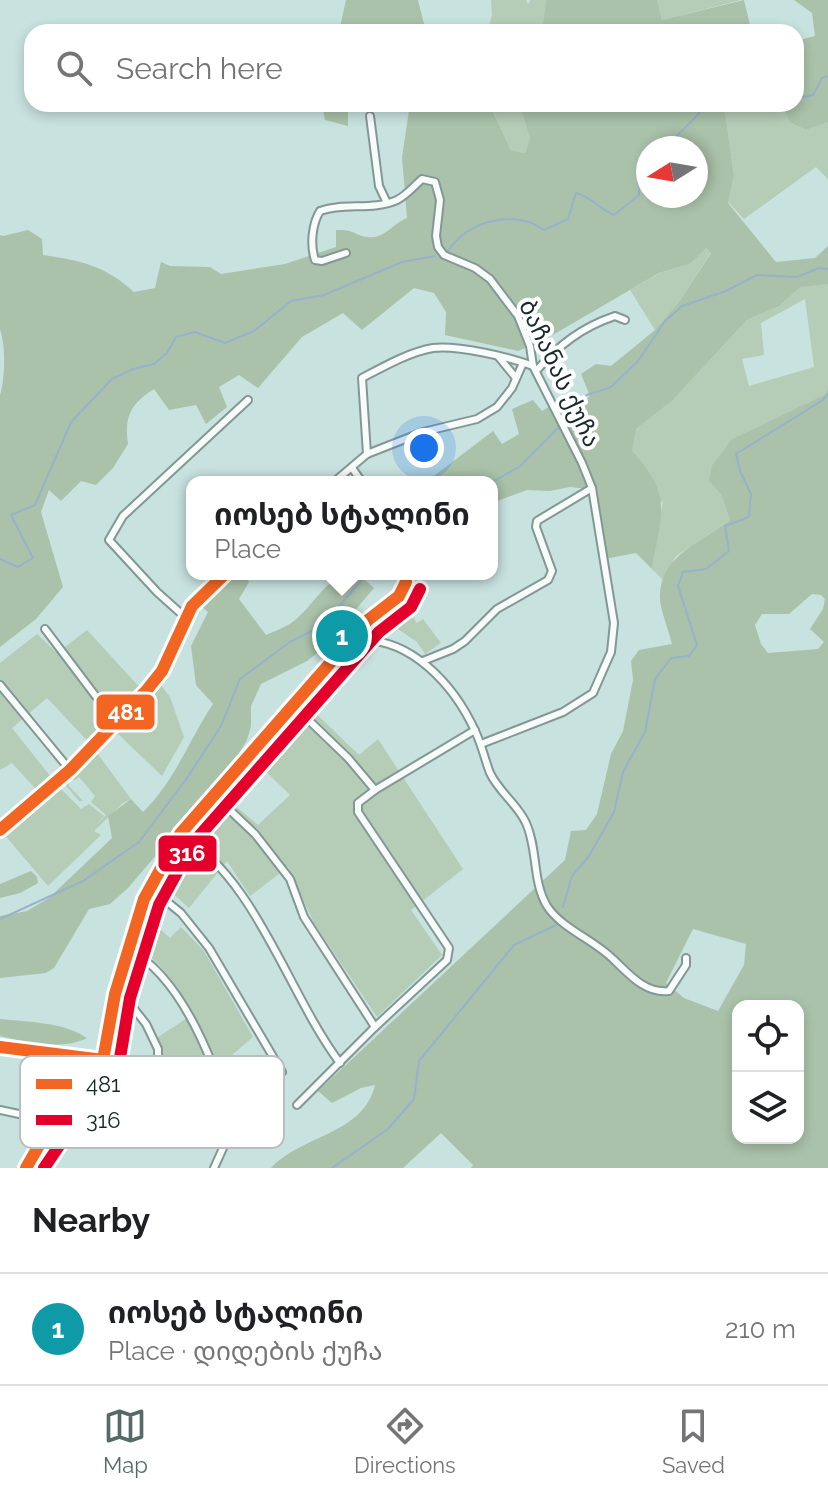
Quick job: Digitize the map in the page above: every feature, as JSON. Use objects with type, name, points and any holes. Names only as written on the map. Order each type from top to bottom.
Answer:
[{"type":"street","points":[[346,253],[322,261],[315,260],[312,252],[315,220],[320,211],[340,205],[387,203],[379,186],[370,116]]},
{"type":"street","name":"ბაჩანას ქუჩა","points":[[387,203],[409,192],[422,179],[435,182],[440,200],[436,236],[438,247],[444,255],[475,268],[490,279],[518,316],[530,346],[534,368],[592,488],[614,623],[611,652],[593,693],[563,712],[481,744]]},
{"type":"street","points":[[367,454],[362,378],[433,348],[487,353],[534,368],[579,332],[615,316],[625,320]]},
{"type":"street","points":[[498,356],[516,378]]},
{"type":"street","points":[[342,476],[367,454],[423,432],[477,419],[497,407],[523,363]]},
{"type":"street","points":[[186,618],[109,540],[123,516],[248,400]]},
{"type":"street","points":[[352,468],[358,476]]},
{"type":"street","points":[[423,661],[453,649],[497,609],[548,580],[552,571],[536,527],[537,521],[592,488]]},
{"type":"street","points":[[0,830],[70,770],[162,671],[192,606],[219,580]]},
{"type":"street","points":[[103,1056],[115,994],[149,887],[180,834],[368,620],[403,591],[405,580]]},
{"type":"street","points":[[45,629],[116,723]]},
{"type":"street","points":[[352,641],[367,639],[382,642],[423,661],[446,685],[475,730],[491,774],[526,823],[544,901],[553,915],[603,949],[647,988],[657,993],[669,991],[686,965],[686,958]]},
{"type":"street","points":[[0,685],[70,770]]},
{"type":"street","points":[[294,706],[348,758],[375,790]]},
{"type":"street","points":[[297,1105],[447,960],[449,948],[358,812],[358,803],[475,730]]},
{"type":"street","points":[[215,796],[255,834],[290,879],[304,917],[375,1027]]},
{"type":"street","points":[[180,834],[201,847],[230,876],[318,1034],[340,1063]]},
{"type":"street","points":[[149,887],[181,913],[209,948],[273,1056]]},
{"type":"street","points":[[129,949],[147,959],[173,988],[207,1056]]},
{"type":"street","points":[[115,994],[131,1005],[146,1024],[158,1049],[158,1056]]},
{"type":"street","points":[[0,1047],[71,1056]]},
{"type":"street","points":[[0,1110],[20,1114]]},
{"type":"street","points":[[26,1168],[38,1148]]},
{"type":"street","points":[[44,1148],[43,1159],[47,1168]]},
{"type":"street","points":[[214,1168],[223,1148]]},
{"type":"green space","points":[[346,0],[418,0],[424,24],[341,24]]},
{"type":"green space","points":[[491,0],[526,0],[528,4],[531,0],[546,0],[542,24],[489,24]]},
{"type":"green space","points":[[546,0],[657,0],[662,20],[744,0],[750,24],[542,24]]},
{"type":"green space","points":[[657,0],[741,0],[662,20]]},
{"type":"green space","points":[[794,0],[828,0],[828,122],[806,130],[789,122],[786,112],[804,112],[804,39],[815,36],[812,13]]},
{"type":"green space","points":[[324,112],[348,112],[348,126],[325,120]]},
{"type":"green space","points":[[409,112],[493,112],[511,151],[525,153],[530,138],[522,112],[725,112],[734,175],[728,203],[776,262],[815,258],[828,246],[828,284],[801,287],[779,306],[747,320],[672,401],[636,429],[632,451],[654,481],[661,506],[652,569],[636,553],[604,559],[598,490],[570,487],[550,491],[527,490],[498,501],[498,476],[434,476],[493,431],[502,444],[519,434],[512,409],[533,400],[542,411],[561,399],[571,412],[590,396],[581,374],[596,364],[611,366],[655,330],[679,302],[711,253],[706,248],[690,264],[659,273],[546,339],[518,351],[445,335],[446,312],[434,293],[414,288],[362,330],[343,313],[302,337],[258,388],[239,375],[219,387],[227,407],[206,424],[196,405],[169,410],[154,389],[131,412],[127,426],[128,444],[113,468],[96,485],[81,481],[61,501],[49,490],[41,512],[63,587],[36,619],[0,647],[0,395],[4,362],[0,330],[0,235],[28,230],[42,239],[43,255],[102,270],[134,292],[155,288],[161,262],[170,266],[210,267],[221,274],[285,264],[336,247],[336,230],[373,237],[407,218],[402,157]]},
{"type":"green space","points":[[493,112],[522,112],[530,138],[525,153],[511,152]]},
{"type":"green space","points":[[725,112],[786,112],[789,122],[806,130],[828,122],[828,179],[816,167],[744,219],[728,202],[734,174]]},
{"type":"green space","points":[[705,248],[711,252],[679,302],[655,330],[630,290],[660,273],[690,264]]},
{"type":"green space","points":[[828,284],[828,389],[824,395],[799,408],[721,494],[730,520],[676,556],[663,580],[652,569],[663,501],[606,536],[594,487],[636,429],[672,401],[747,320],[779,306],[801,287]],"holes":[[[805,299],[814,367],[749,386],[742,359],[764,355],[761,323]]]},
{"type":"green space","points":[[828,389],[828,1168],[471,1168],[473,1165],[441,1133],[403,1168],[271,1168],[284,1157],[358,1114],[368,1102],[375,1085],[361,1088],[332,1103],[318,1091],[565,860],[571,831],[586,830],[597,814],[611,754],[623,731],[633,680],[631,661],[639,650],[672,644],[660,600],[662,581],[675,559],[685,550],[730,520],[721,494],[709,481],[712,466],[731,440],[824,395]],"holes":[[[812,594],[825,599],[823,609],[810,629],[824,642],[818,649],[768,653],[761,644],[755,625],[762,614],[789,614]],[[693,929],[746,944],[744,965],[718,1011],[684,998],[666,983]]]},
{"type":"green space","points":[[214,580],[248,580],[239,599],[266,635],[294,621],[337,580],[365,580],[374,588],[321,650],[307,661],[261,684],[251,706],[247,740],[230,769],[128,888],[110,904],[89,909],[54,968],[46,973],[0,978],[0,916],[27,911],[49,898],[112,838],[108,816],[131,799],[143,812],[173,774],[213,704],[196,685],[191,646],[208,612],[195,601]]},
{"type":"green space","points":[[399,607],[404,615],[409,612],[417,623],[423,619],[441,643],[425,654],[417,642],[382,618]]},
{"type":"green space","points":[[87,630],[142,690],[154,676],[170,697],[184,737],[162,776],[118,734],[96,750],[47,698],[12,728],[59,787],[81,809],[89,804],[104,816],[96,825],[106,815],[91,802],[95,796],[79,777],[75,780],[68,778],[69,786],[83,801],[79,801],[62,781],[94,749],[131,799],[94,831],[101,835],[48,886],[3,833],[43,797],[12,763],[0,770],[0,663],[37,634],[57,653]]},
{"type":"green space","points":[[303,701],[359,755],[378,739],[463,869],[411,910],[442,955],[377,1017],[314,923],[288,867],[250,896],[227,861],[189,908],[159,881],[227,799],[258,825],[290,795],[255,761]]},
{"type":"green space","points":[[31,871],[38,883],[20,893],[0,898],[0,884]]},
{"type":"green space","points":[[148,918],[170,938],[181,927],[204,951],[253,1037],[231,1056],[162,1056],[158,1037],[192,1015],[170,977],[138,947]]},
{"type":"green space","points":[[0,1019],[56,1026],[87,1038],[55,1045],[0,1036]]},
{"type":"waterway","points":[[804,97],[813,95],[822,78],[828,76]]},
{"type":"waterway","points":[[677,136],[700,112]]},
{"type":"waterway","points":[[448,251],[468,232],[493,221],[519,220],[544,230],[568,219],[576,193],[614,215],[636,197]]},
{"type":"waterway","points":[[0,559],[18,567],[33,558],[11,515],[35,505],[71,422],[112,379],[154,364],[167,353],[176,337],[195,332],[225,343],[254,331],[291,301],[324,295],[402,262],[435,256]]},
{"type":"waterway","points":[[564,419],[572,406],[587,395],[611,387],[638,361],[665,321],[682,306],[726,291],[757,275],[797,277],[819,268],[828,269]]},
{"type":"waterway","points":[[563,907],[572,876],[589,856],[614,812],[623,772],[645,732],[655,679],[671,658],[689,656],[697,645],[678,586],[683,572],[706,569],[729,551],[725,526],[749,517],[751,494],[736,454],[828,394]]},
{"type":"waterway","points":[[498,479],[519,467],[561,425]]},
{"type":"waterway","points":[[0,919],[83,881],[139,842],[221,726],[240,679],[290,642],[323,625],[362,580]]},
{"type":"waterway","points":[[332,1168],[388,1129],[414,1099],[419,1061],[514,945],[556,925]]},
{"type":"transit line","name":"481","points":[[0,830],[70,770],[146,691],[162,671],[192,606],[219,580]]},
{"type":"transit line","name":"481","points":[[104,1056],[115,994],[144,899],[180,834],[368,620],[399,596],[406,582]]},
{"type":"transit line","name":"316","points":[[120,1056],[130,998],[159,905],[193,843],[379,632],[411,607],[420,589]]},
{"type":"transit line","name":"481","points":[[0,1047],[71,1056]]},
{"type":"transit line","name":"481","points":[[26,1168],[38,1148]]},
{"type":"transit line","name":"316","points":[[44,1168],[58,1148]]},
{"type":"place","name":"იოსებ სტალინი","points":[[342,636]]}]
